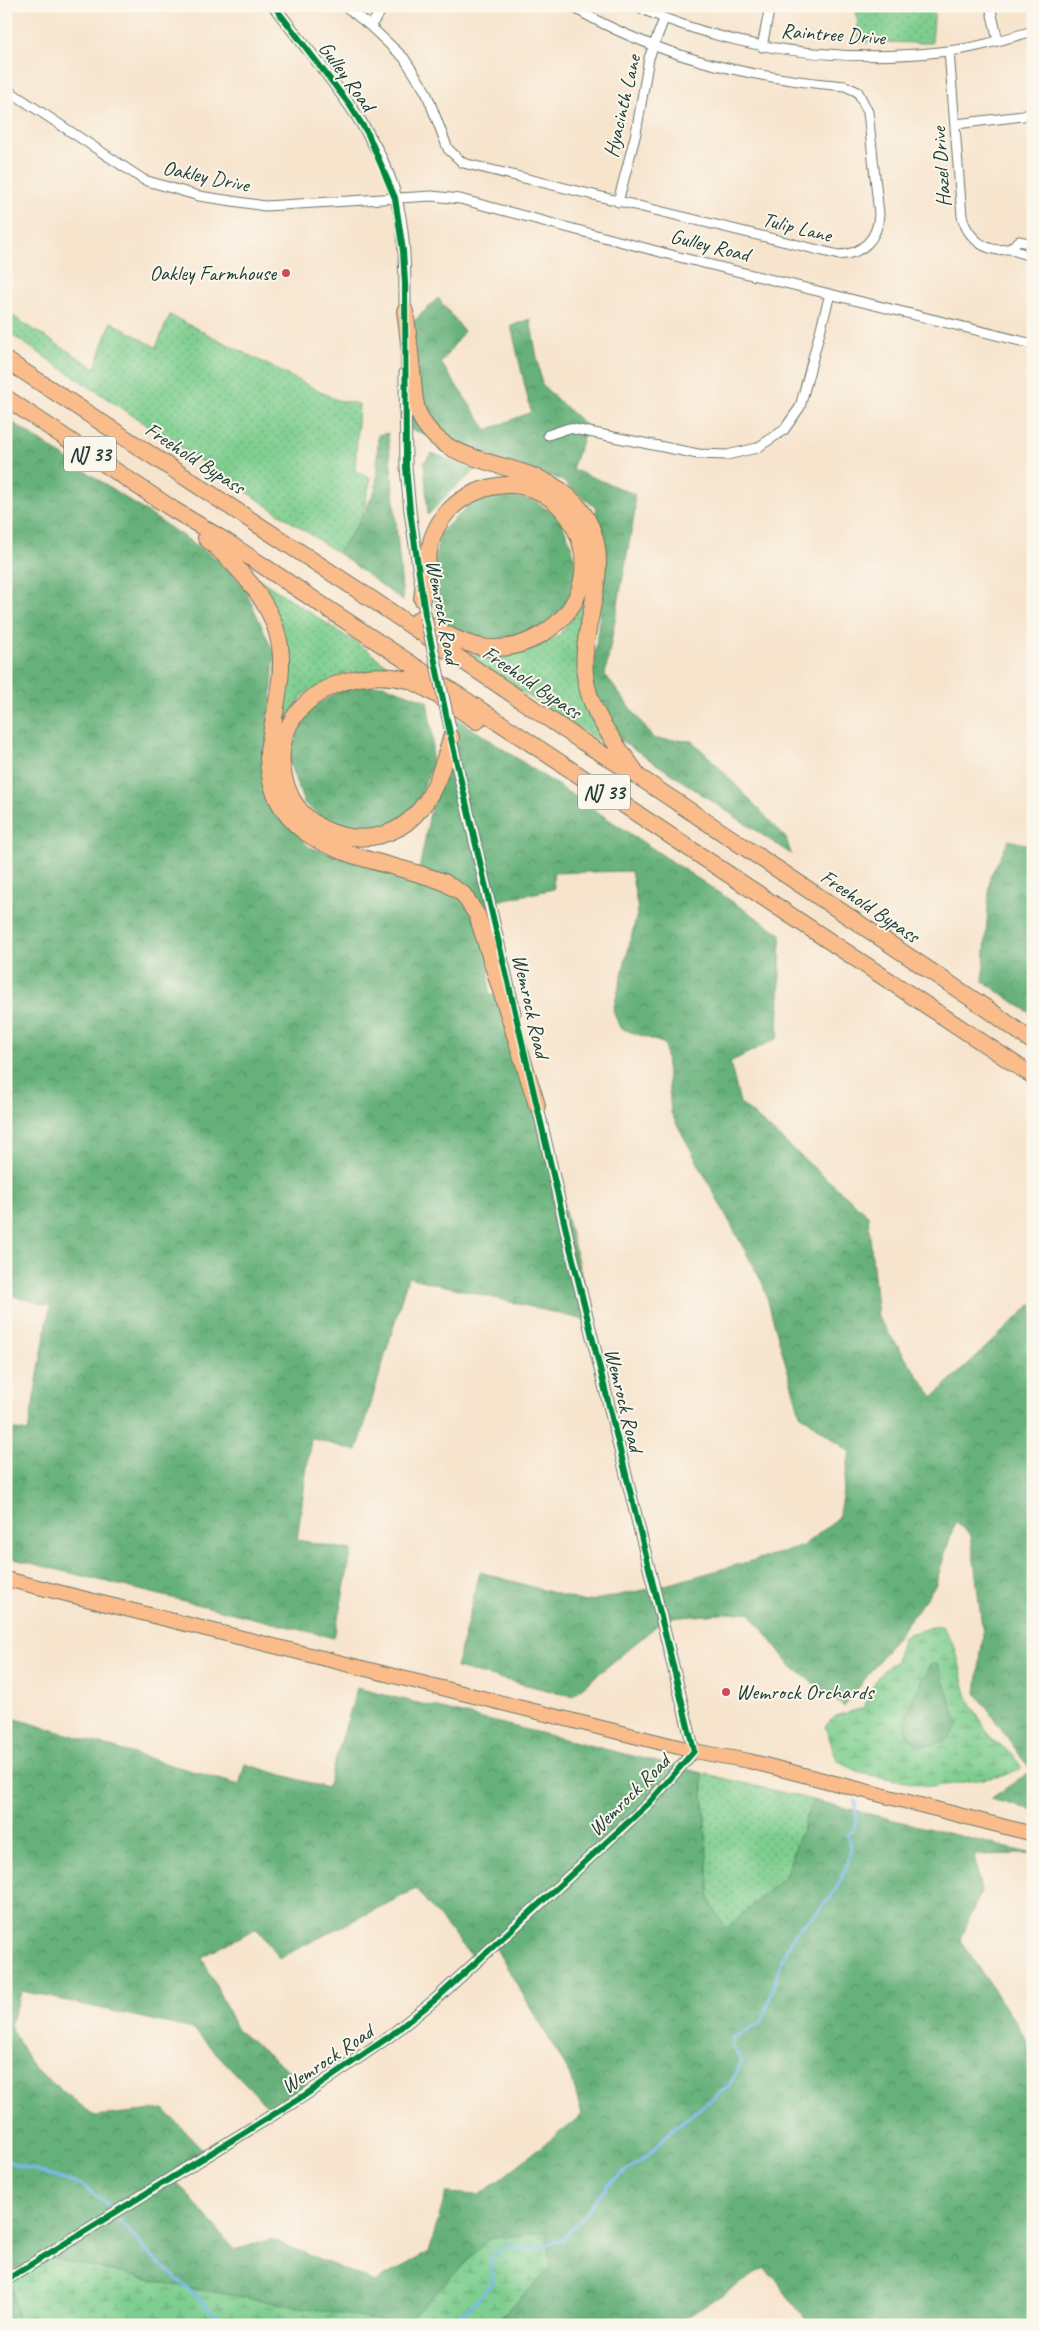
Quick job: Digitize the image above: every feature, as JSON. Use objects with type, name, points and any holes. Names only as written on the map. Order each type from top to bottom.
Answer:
[{"type":"highway","points":[[405,311],[415,402],[427,427],[442,443],[454,450],[539,477],[553,484],[578,505],[592,528],[597,547],[598,569],[585,651],[585,676],[589,695],[601,722],[639,777]]},
{"type":"highway","name":"Freehold Bypass","points":[[6,360],[222,501],[583,742],[639,777],[1033,1042]]},
{"type":"highway","name":"NJ 33","points":[[6,398],[174,510],[235,547],[1033,1076]]},
{"type":"highway","points":[[222,501],[430,626],[460,642],[480,648],[507,647],[528,642],[554,626],[570,609],[579,593],[584,569],[584,552],[578,533],[563,509],[538,492],[511,486],[480,490],[459,501],[451,508],[438,526],[429,550],[423,606]]},
{"type":"highway","points":[[174,510],[240,571],[267,608],[276,627],[282,666],[268,751],[268,765],[272,786],[280,806],[293,824],[317,841],[444,882],[453,886],[468,900],[483,931],[537,1105]]},
{"type":"highway","points":[[451,733],[442,769],[419,812],[401,827],[380,836],[349,837],[321,827],[309,819],[293,800],[283,773],[282,758],[286,735],[293,719],[305,705],[317,694],[334,684],[355,677],[371,676],[410,680],[494,731],[601,789]]},
{"type":"main road","points":[[6,1579],[694,1751],[749,1761],[1033,1834]]},
{"type":"street","name":"Gulley Road","points":[[274,6],[349,104],[368,134],[395,198],[444,197],[492,206],[679,257],[1033,344]]},
{"type":"street","name":"Tulip Lane","points":[[345,6],[392,45],[416,75],[433,107],[448,149],[456,158],[471,166],[839,255],[854,253],[863,248],[878,226],[879,206],[868,112],[858,92],[845,86],[752,75],[710,65],[654,46],[607,26],[571,6]]},
{"type":"street","points":[[370,26],[386,6]]},
{"type":"street","name":"Raintree Drive","points":[[635,6],[664,19],[724,38],[762,47],[850,56],[949,51],[998,41],[1033,31]]},
{"type":"street","points":[[762,47],[770,6]]},
{"type":"street","points":[[990,6],[998,41]]},
{"type":"street","name":"Hyacinth Lane","points":[[618,202],[628,156],[636,133],[643,84],[664,19]]},
{"type":"street","name":"Hazel Drive","points":[[949,51],[962,216],[966,228],[976,241],[984,246],[996,250],[1009,249],[1019,254],[1033,257]]},
{"type":"street","name":"Oakley Drive","points":[[6,90],[144,180],[200,196],[265,206],[395,198]]},
{"type":"street","points":[[956,124],[1023,116],[1033,112]]},
{"type":"street","points":[[1023,116],[1033,120]]},
{"type":"street","name":"Wemrock Road","points":[[6,2280],[305,2095],[384,2041],[436,1999],[649,1803],[694,1751],[569,1243],[423,606],[406,467],[403,251],[395,198]]},
{"type":"street","name":"Hazel Drive","points":[[1009,249],[1019,241],[1033,244]]},
{"type":"street","points":[[548,435],[569,428],[698,454],[727,455],[757,448],[784,430],[800,407],[830,294]]},
{"type":"green space","points":[[856,6],[935,6],[932,43],[859,42]]},
{"type":"green space","points":[[438,298],[464,331],[441,363],[487,430],[531,412],[511,326],[530,319],[542,385],[587,427],[572,469],[634,494],[635,511],[605,675],[654,739],[692,741],[712,760],[786,838],[791,854],[598,725],[592,680],[607,552],[595,507],[561,480],[401,426],[399,336]]},
{"type":"green space","points":[[6,312],[95,368],[111,322],[156,347],[170,315],[337,400],[359,404],[355,471],[371,478],[361,519],[338,553],[6,331]]},
{"type":"green space","points":[[6,418],[220,561],[243,585],[274,653],[266,799],[309,847],[417,881],[449,713],[781,934],[778,1038],[730,1062],[740,1103],[868,1215],[878,1318],[933,1397],[1033,1303],[1033,1810],[990,1799],[1031,1771],[976,1693],[983,1635],[971,1535],[955,1522],[935,1586],[844,1707],[790,1665],[749,1612],[666,1618],[572,1696],[456,1668],[480,1572],[585,1602],[658,1587],[801,1547],[838,1519],[850,1452],[800,1414],[763,1284],[671,1113],[665,1044],[620,1028],[613,1011],[638,910],[631,871],[553,873],[554,889],[491,902],[489,995],[511,996],[593,1322],[408,1277],[357,1451],[311,1438],[297,1540],[352,1550],[334,1638],[6,1557],[6,1428],[28,1432],[50,1306],[6,1294]]},
{"type":"green space","points":[[388,433],[403,601],[338,553],[361,519],[376,488],[378,435]]},
{"type":"green space","points":[[432,453],[475,471],[452,490],[428,515],[424,462]]},
{"type":"green space","points":[[502,495],[535,501],[560,518],[572,547],[578,577],[563,608],[537,631],[512,639],[476,637],[439,622],[431,579],[440,533],[473,501]]},
{"type":"green space","points":[[259,579],[367,650],[396,673],[346,672],[304,694],[278,733],[274,607]]},
{"type":"green space","points":[[588,593],[579,684],[589,717],[610,748],[461,653],[504,657],[537,647],[558,636],[578,611]]},
{"type":"green space","points":[[384,685],[427,701],[433,739],[431,769],[419,799],[402,819],[367,832],[326,820],[304,803],[288,760],[295,731],[315,706],[346,687]]},
{"type":"green space","points":[[1009,840],[1033,846],[1033,1015],[983,981],[990,877]]},
{"type":"green space","points":[[942,1626],[955,1647],[968,1698],[992,1740],[1012,1753],[1022,1768],[1002,1776],[932,1787],[860,1773],[837,1760],[825,1726],[836,1716],[863,1708],[879,1674],[896,1661],[903,1636],[932,1627]],"holes":[[[937,1663],[959,1724],[951,1736],[931,1745],[918,1744],[909,1737],[906,1730],[907,1714],[930,1665]]]},
{"type":"green space","points":[[937,1663],[959,1724],[952,1736],[945,1740],[931,1745],[918,1744],[909,1737],[906,1730],[907,1714],[930,1665]]},
{"type":"green space","points":[[357,1688],[702,1773],[710,1902],[726,1929],[785,1876],[813,1800],[1033,1854],[974,1855],[981,1892],[960,1939],[1027,2040],[1033,2067],[1033,2325],[810,2325],[765,2267],[675,2325],[493,2325],[550,2269],[489,2239],[404,2325],[189,2288],[42,2256],[10,2275],[19,2325],[6,2325],[6,1716],[239,1785],[245,1764],[327,1788]],"holes":[[[416,1889],[473,1958],[492,1942],[571,2076],[582,2115],[480,2195],[446,2193],[429,2252],[374,2282],[271,2239],[235,2250],[171,2175],[206,2153],[164,2109],[95,2116],[33,2068],[10,2025],[22,1991],[193,2029],[271,2110],[308,2086],[237,2030],[202,1957],[257,1928],[279,1958]]]},
{"type":"green space","points":[[702,1773],[813,1800],[785,1876],[726,1929],[710,1902]]},
{"type":"green space","points":[[547,2232],[550,2269],[493,2325],[404,2325],[489,2239]]},
{"type":"green space","points":[[42,2256],[189,2288],[404,2325],[19,2325],[10,2275]]},
{"type":"waterway","points":[[448,2325],[474,2303],[493,2282],[491,2259],[496,2252],[509,2245],[526,2250],[563,2240],[611,2182],[647,2156],[674,2128],[729,2086],[742,2062],[732,2046],[734,2037],[762,2022],[783,1956],[798,1929],[816,1914],[836,1889],[846,1868],[851,1851],[847,1834],[853,1831],[856,1823],[855,1801]]},
{"type":"waterway","points":[[6,2161],[83,2186],[110,2207]]},
{"type":"waterway","points":[[119,2219],[147,2252],[228,2325]]},
{"type":"cycle path","points":[[6,2280],[305,2095],[390,2036],[436,1999],[649,1803],[694,1751],[569,1243],[451,738],[425,614],[410,511],[406,467],[405,284],[403,251],[395,198],[368,134],[349,104],[274,6]]},
{"type":"place","name":"Oakley Farmhouse","points":[[286,273]]},
{"type":"place","name":"Wemrock Orchards","points":[[726,1692]]}]
